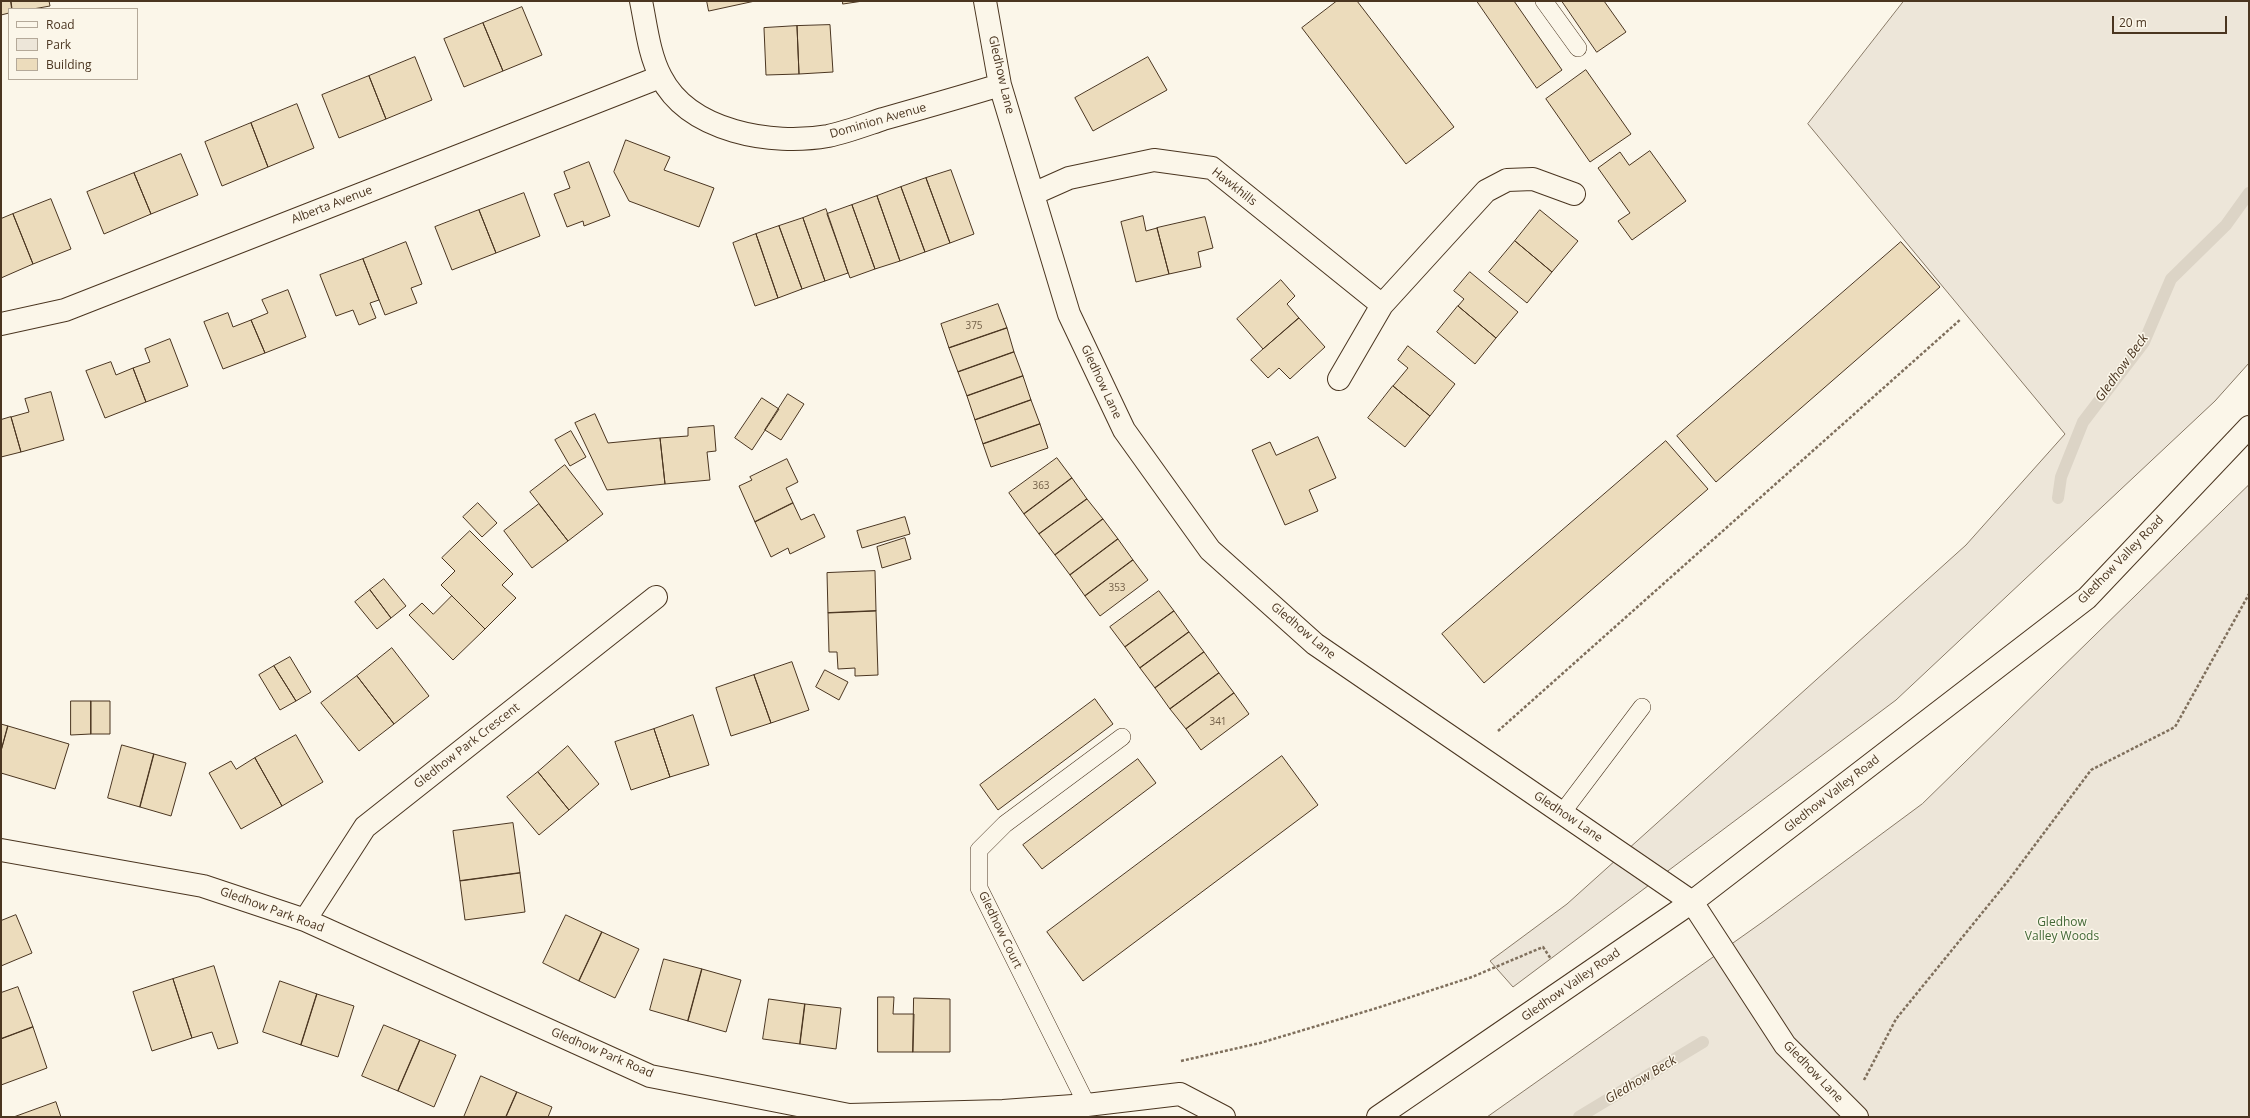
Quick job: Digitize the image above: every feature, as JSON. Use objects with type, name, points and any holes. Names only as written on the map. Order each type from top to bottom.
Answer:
[{"type":"street","name":"Dominion Avenue","points":[[641,1],[652,50],[660,77],[677,101],[703,120],[742,134],[786,138],[828,136],[1000,85]]},
{"type":"street","name":"Gledhow Lane","points":[[985,1],[1000,85],[1069,314],[1124,430],[1210,550],[1315,644],[1692,902],[1785,1045],[1853,1113]]},
{"type":"street","name":"Alberta Avenue","points":[[1,324],[65,310],[660,77]]},
{"type":"street","name":"Hawkhills","points":[[1033,194],[1069,178],[1154,160],[1212,168],[1382,305]]},
{"type":"street","points":[[1339,379],[1382,305],[1486,191],[1507,180],[1533,179],[1574,194]]},
{"type":"street","name":"Gledhow Valley Road","points":[[1378,1117],[1692,902],[2087,598],[2249,426]]},
{"type":"street","name":"Gledhow Park Crescent","points":[[305,920],[365,827],[656,597]]},
{"type":"street","name":"Gledhow Park Road","points":[[1,850],[203,886],[305,920],[650,1076],[849,1115],[1003,1111],[1087,1105],[1180,1094],[1224,1117]]},
{"type":"lane","points":[[1544,1],[1578,48]]},
{"type":"lane","points":[[1562,813],[1642,707]]},
{"type":"lane","name":"Gledhow Court","points":[[1087,1105],[979,888],[979,850],[1004,824],[1122,737]]},
{"type":"path","points":[[1474,753],[1961,319]]},
{"type":"path","points":[[1853,1113],[1896,1020],[2008,881],[2091,770],[2175,727],[2249,594]]},
{"type":"path","points":[[1176,1062],[1260,1043],[1377,1008],[1472,977],[1543,947],[1570,986]]},
{"type":"green space","points":[[1904,1],[2249,1],[2249,363],[2215,401],[1896,700],[1513,987],[1490,961],[1567,904],[1966,545],[2065,434],[1808,124]]},
{"type":"green space","name":"Gledhow Valley Woods","points":[[2249,485],[2249,1117],[1487,1117],[1764,921],[1922,804]]},
{"type":"building","points":[[1,1],[11,1],[12,8],[8,8],[8,13],[1,15]]},
{"type":"building","points":[[11,1],[49,1],[50,6],[39,8],[12,8]]},
{"type":"building","points":[[707,1],[755,1],[709,11]]},
{"type":"building","points":[[843,1],[863,1],[843,4]]},
{"type":"building","points":[[1337,1],[1357,1],[1454,127],[1406,164],[1302,28]]},
{"type":"building","points":[[1477,1],[1514,1],[1562,70],[1537,88]]},
{"type":"building","points":[[1562,1],[1604,1],[1626,32],[1597,52]]},
{"type":"building","points":[[522,7],[542,55],[503,71],[483,23]]},
{"type":"building","points":[[483,23],[503,71],[464,87],[444,39]]},
{"type":"building","points":[[830,25],[833,72],[799,74],[797,26]]},
{"type":"building","points":[[797,26],[799,74],[766,75],[764,28]]},
{"type":"building","points":[[415,57],[432,100],[386,119],[369,76]]},
{"type":"building","points":[[1148,57],[1167,90],[1093,131],[1075,98]]},
{"type":"building","points":[[1586,70],[1631,134],[1590,162],[1546,99]]},
{"type":"building","points":[[369,76],[386,119],[339,138],[322,95]]},
{"type":"building","points":[[297,104],[314,148],[268,167],[251,123]]},
{"type":"building","points":[[251,123],[268,167],[222,186],[205,142]]},
{"type":"building","points":[[626,140],[670,157],[664,170],[714,188],[699,227],[629,201],[614,172]]},
{"type":"building","points":[[1650,151],[1686,201],[1632,240],[1618,221],[1630,213],[1598,168],[1620,152],[1629,165]]},
{"type":"building","points":[[181,154],[198,195],[151,214],[134,173]]},
{"type":"building","points":[[589,162],[610,216],[584,226],[583,221],[567,227],[554,194],[570,188],[564,172]]},
{"type":"building","points":[[951,170],[974,234],[950,243],[926,178]]},
{"type":"building","points":[[134,173],[151,214],[104,234],[87,192]]},
{"type":"building","points":[[926,178],[950,243],[925,252],[901,187]]},
{"type":"building","points":[[901,187],[925,252],[900,261],[877,196]]},
{"type":"building","points":[[524,193],[540,236],[496,253],[479,210]]},
{"type":"building","points":[[877,196],[900,261],[875,269],[852,205]]},
{"type":"building","points":[[51,199],[71,249],[33,264],[13,214]]},
{"type":"building","points":[[852,205],[875,269],[850,278],[827,214]]},
{"type":"building","points":[[826,209],[848,273],[825,281],[803,218]]},
{"type":"building","points":[[479,210],[496,253],[452,270],[435,227]]},
{"type":"building","points":[[1540,210],[1578,241],[1552,272],[1515,241]]},
{"type":"building","points":[[13,214],[33,264],[1,278],[1,219]]},
{"type":"building","points":[[1143,216],[1146,231],[1157,228],[1169,274],[1136,282],[1121,222]]},
{"type":"building","points":[[1205,217],[1213,248],[1198,252],[1201,267],[1169,274],[1157,228]]},
{"type":"building","points":[[803,218],[825,281],[802,289],[779,226]]},
{"type":"building","points":[[779,226],[802,289],[778,298],[756,234]]},
{"type":"building","points":[[756,234],[778,298],[755,306],[733,243]]},
{"type":"building","points":[[1515,241],[1552,272],[1527,303],[1489,272]]},
{"type":"building","points":[[406,242],[422,284],[411,288],[417,303],[385,315],[363,259]]},
{"type":"building","points":[[1901,242],[1940,287],[1716,482],[1677,436]]},
{"type":"building","points":[[363,259],[379,300],[370,303],[376,318],[359,325],[353,310],[336,316],[320,275]]},
{"type":"building","points":[[1470,272],[1518,312],[1496,338],[1458,306],[1464,299],[1454,291]]},
{"type":"building","points":[[1281,280],[1295,296],[1287,304],[1299,318],[1263,349],[1237,319]]},
{"type":"building","points":[[288,290],[306,337],[265,353],[251,320],[268,313],[262,300]]},
{"type":"building","points":[[998,304],[1007,328],[949,348],[941,324]]},
{"type":"building","points":[[1458,306],[1496,338],[1475,364],[1437,332]]},
{"type":"building","points":[[228,313],[233,327],[251,320],[265,353],[223,369],[204,322]]},
{"type":"building","points":[[1299,318],[1325,347],[1290,379],[1279,368],[1268,378],[1251,360]]},
{"type":"building","points":[[1007,328],[1014,352],[958,372],[949,348]]},
{"type":"building","points":[[170,339],[188,386],[146,402],[133,368],[150,362],[145,349]]},
{"type":"building","points":[[1408,346],[1455,384],[1430,416],[1393,386],[1408,368],[1398,360]]},
{"type":"building","points":[[1014,352],[1023,376],[967,396],[958,372]]},
{"type":"building","points":[[111,362],[116,375],[133,368],[146,402],[105,418],[86,371]]},
{"type":"building","points":[[1023,376],[1031,400],[975,420],[967,396]]},
{"type":"building","points":[[1393,386],[1430,416],[1405,447],[1368,418]]},
{"type":"building","points":[[51,392],[64,440],[21,452],[11,417],[29,412],[25,399]]},
{"type":"building","points":[[788,394],[804,404],[781,440],[765,430]]},
{"type":"building","points":[[762,398],[779,409],[752,450],[735,438]]},
{"type":"building","points":[[1031,400],[1040,424],[983,444],[975,420]]},
{"type":"building","points":[[595,414],[608,443],[660,438],[665,484],[607,490],[575,423]]},
{"type":"building","points":[[11,417],[21,452],[1,457],[1,420]]},
{"type":"building","points":[[1040,424],[1048,448],[991,467],[983,444]]},
{"type":"building","points":[[714,426],[716,451],[707,452],[710,480],[665,484],[660,438],[688,436],[688,428]]},
{"type":"building","points":[[571,431],[586,457],[570,466],[555,440]]},
{"type":"building","points":[[1318,437],[1336,478],[1309,490],[1318,511],[1285,525],[1252,450],[1270,442],[1276,455]]},
{"type":"building","points":[[1666,441],[1708,489],[1484,683],[1442,634]]},
{"type":"building","points":[[1057,458],[1072,478],[1024,514],[1009,493]]},
{"type":"building","points":[[787,459],[798,482],[786,488],[793,503],[755,522],[739,486],[752,480],[750,477]]},
{"type":"building","points":[[565,465],[603,514],[568,541],[530,492]]},
{"type":"building","points":[[1072,478],[1087,499],[1039,534],[1024,514]]},
{"type":"building","points":[[1087,499],[1103,519],[1055,555],[1039,534]]},
{"type":"building","points":[[478,503],[497,523],[482,537],[463,517]]},
{"type":"building","points":[[793,503],[801,520],[814,514],[825,537],[790,554],[788,548],[771,557],[755,522]]},
{"type":"building","points":[[539,504],[568,541],[532,568],[504,531]]},
{"type":"building","points":[[905,517],[910,534],[862,548],[857,531]]},
{"type":"building","points":[[1103,519],[1118,539],[1070,575],[1055,555]]},
{"type":"building","points":[[470,531],[513,574],[502,585],[516,598],[485,629],[441,585],[455,571],[442,558]]},
{"type":"building","points":[[905,538],[911,559],[882,568],[877,547]]},
{"type":"building","points":[[1118,539],[1133,560],[1085,596],[1070,575]]},
{"type":"building","points":[[1133,560],[1148,580],[1100,616],[1085,596]]},
{"type":"building","points":[[875,571],[876,611],[828,613],[827,573]]},
{"type":"building","points":[[384,579],[406,606],[391,618],[370,590]]},
{"type":"building","points":[[370,590],[391,618],[377,629],[355,602]]},
{"type":"building","points":[[1159,591],[1174,611],[1125,647],[1110,627]]},
{"type":"building","points":[[452,596],[485,629],[453,660],[409,615],[422,603],[433,614]]},
{"type":"building","points":[[876,611],[878,675],[855,676],[855,668],[838,669],[837,652],[829,652],[828,613]]},
{"type":"building","points":[[1174,611],[1189,632],[1140,668],[1125,647]]},
{"type":"building","points":[[1189,632],[1204,652],[1155,688],[1140,668]]},
{"type":"building","points":[[392,648],[429,696],[394,724],[357,676]]},
{"type":"building","points":[[1204,652],[1219,673],[1170,709],[1155,688]]},
{"type":"building","points":[[290,657],[311,692],[296,701],[274,666]]},
{"type":"building","points":[[792,662],[809,710],[771,723],[754,675]]},
{"type":"building","points":[[274,666],[296,701],[280,710],[259,675]]},
{"type":"building","points":[[825,670],[848,682],[839,700],[816,687]]},
{"type":"building","points":[[1219,673],[1234,693],[1186,729],[1170,709]]},
{"type":"building","points":[[754,675],[771,723],[731,736],[716,688]]},
{"type":"building","points":[[357,676],[394,724],[359,751],[321,703]]},
{"type":"building","points":[[1234,693],[1249,714],[1201,750],[1186,729]]},
{"type":"building","points":[[1095,699],[1113,724],[998,810],[980,785]]},
{"type":"building","points":[[71,701],[91,701],[91,734],[71,735]]},
{"type":"building","points":[[91,701],[110,701],[110,734],[91,734]]},
{"type":"building","points":[[693,715],[709,765],[670,777],[654,729]]},
{"type":"building","points":[[1,724],[8,726],[1,751]]},
{"type":"building","points":[[8,726],[69,744],[55,789],[1,773],[1,751]]},
{"type":"building","points":[[654,729],[670,777],[631,790],[615,742]]},
{"type":"building","points":[[296,735],[323,782],[282,806],[255,758]]},
{"type":"building","points":[[122,745],[154,754],[140,807],[108,798]]},
{"type":"building","points":[[568,746],[599,784],[569,810],[538,772]]},
{"type":"building","points":[[154,754],[186,763],[171,816],[140,807]]},
{"type":"building","points":[[1282,756],[1318,805],[1083,981],[1047,932]]},
{"type":"building","points":[[255,758],[282,806],[241,829],[209,773],[231,761],[236,769]]},
{"type":"building","points":[[1138,759],[1156,783],[1042,869],[1023,845]]},
{"type":"building","points":[[538,772],[569,810],[539,835],[507,797]]},
{"type":"building","points":[[513,823],[520,873],[460,881],[453,831]]},
{"type":"building","points":[[520,873],[525,912],[465,920],[460,881]]},
{"type":"building","points":[[16,915],[32,953],[1,966],[1,921]]},
{"type":"building","points":[[566,915],[602,932],[579,981],[543,963]]},
{"type":"building","points":[[602,932],[639,949],[615,998],[579,981]]},
{"type":"building","points":[[664,959],[702,969],[688,1021],[650,1010]]},
{"type":"building","points":[[214,966],[238,1043],[218,1049],[212,1032],[192,1038],[173,979]]},
{"type":"building","points":[[702,969],[741,980],[726,1032],[688,1021]]},
{"type":"building","points":[[173,979],[192,1038],[152,1051],[133,992]]},
{"type":"building","points":[[280,981],[317,994],[301,1045],[263,1032]]},
{"type":"building","points":[[18,987],[33,1027],[1,1039],[1,993]]},
{"type":"building","points":[[317,994],[354,1006],[338,1057],[301,1045]]},
{"type":"building","points":[[878,997],[894,997],[893,1014],[914,1014],[913,1052],[878,1052]]},
{"type":"building","points":[[914,998],[950,999],[950,1052],[913,1052]]},
{"type":"building","points":[[769,999],[805,1004],[800,1044],[763,1039]]},
{"type":"building","points":[[805,1004],[841,1008],[836,1049],[800,1044]]},
{"type":"building","points":[[384,1025],[420,1040],[398,1091],[362,1076]]},
{"type":"building","points":[[33,1027],[47,1068],[1,1085],[1,1039]]},
{"type":"building","points":[[420,1040],[456,1055],[434,1107],[398,1091]]},
{"type":"building","points":[[481,1076],[517,1092],[506,1117],[464,1117]]},
{"type":"building","points":[[517,1092],[552,1107],[548,1117],[506,1117]]},
{"type":"building","points":[[56,1102],[61,1117],[14,1117]]},
{"type":"waterway","name":"Gledhow Beck","points":[[2058,498],[2061,477],[2083,422],[2144,342],[2171,279],[2226,225],[2249,193]]},
{"type":"waterway","name":"Gledhow Beck","points":[[1579,1117],[1703,1042]]}]
